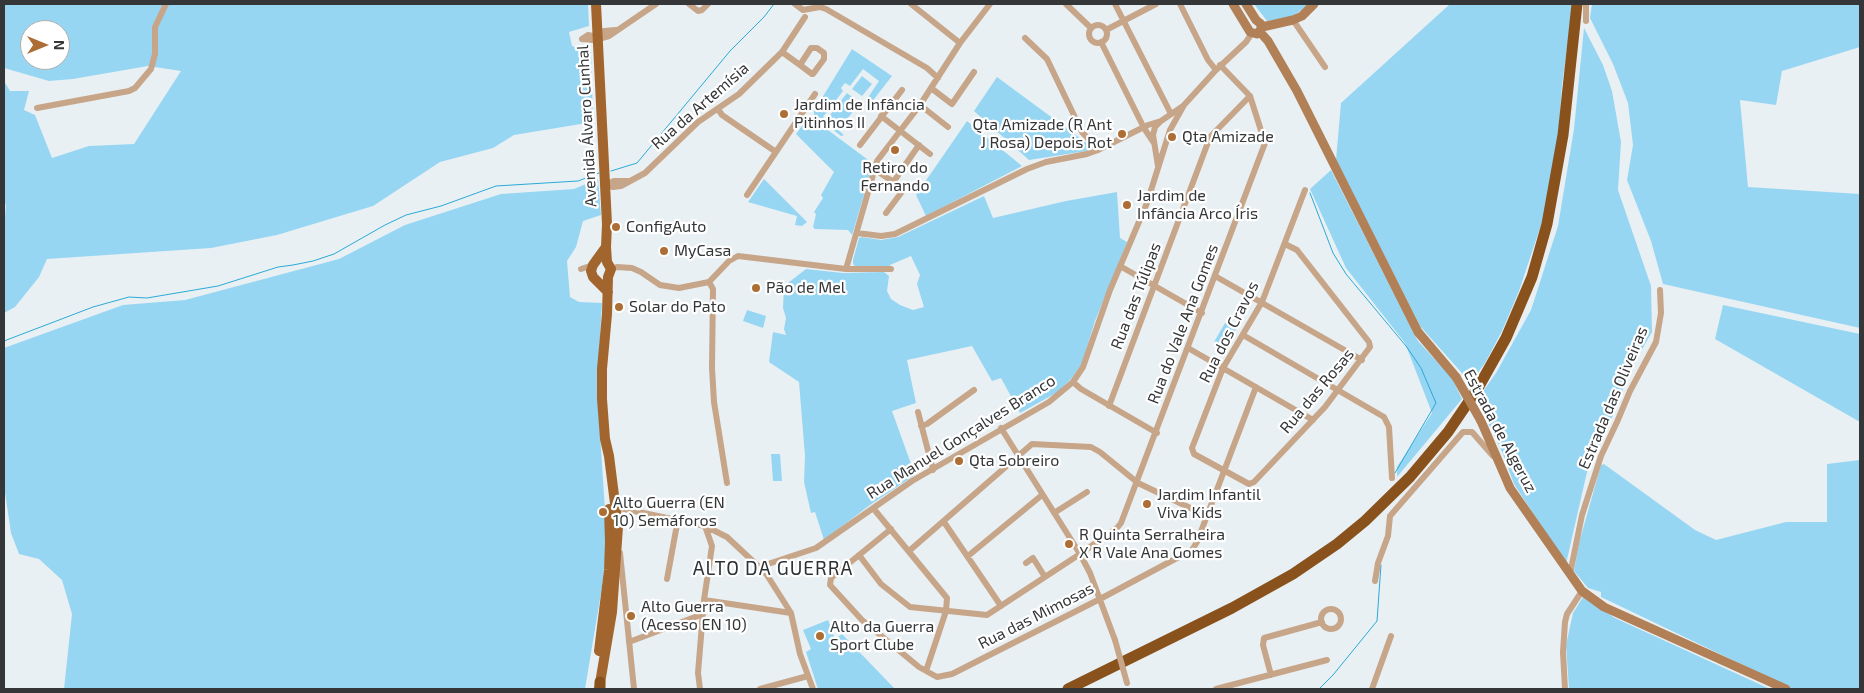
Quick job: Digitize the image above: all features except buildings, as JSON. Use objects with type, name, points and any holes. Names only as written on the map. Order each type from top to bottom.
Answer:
[{"type":"highway","points":[[1068,689],[1232,608],[1293,574],[1336,544],[1378,509],[1410,478],[1448,432],[1478,388],[1506,338],[1532,276],[1548,224],[1563,135],[1577,4]]},
{"type":"main road","name":"Avenida Álvaro Cunhal","points":[[596,4],[605,184],[606,247],[609,269],[602,386],[610,542],[598,687]]},
{"type":"main road","points":[[1233,4],[1241,19],[1256,29],[1293,20],[1302,16],[1314,4]]},
{"type":"main road","name":"Estrada de Algeruz","points":[[1246,4],[1256,29],[1268,41],[1297,91],[1418,332],[1456,377],[1498,456],[1510,488],[1582,591],[1604,607],[1786,689]]},
{"type":"main road","points":[[594,270],[606,247]]},
{"type":"main road","points":[[600,260],[609,269],[601,280],[594,270],[600,260]]},
{"type":"main road","points":[[594,270],[608,292]]},
{"type":"main road","name":"Avenida Álvaro Cunhal","points":[[598,687],[612,612],[618,527],[606,445]]},
{"type":"street","points":[[37,108],[130,91],[135,88],[151,69],[155,54],[154,27],[166,4]]},
{"type":"street","points":[[598,37],[609,36],[656,4]]},
{"type":"street","points":[[689,4],[698,12],[708,4]]},
{"type":"street","points":[[795,4],[804,10],[820,8],[826,10],[927,68],[938,78]]},
{"type":"street","points":[[911,4],[960,43]]},
{"type":"street","points":[[846,269],[874,168],[920,105],[960,43],[990,4]]},
{"type":"street","points":[[1066,4],[1091,28]]},
{"type":"street","points":[[1116,4],[1171,114]]},
{"type":"street","points":[[1106,30],[1156,4]]},
{"type":"street","name":"Rua do Vale Ana Gomes","points":[[859,555],[881,584],[906,605],[916,609],[988,614],[1120,526],[1157,433],[1265,143],[1250,96],[1208,60],[1180,4]]},
{"type":"street","points":[[1586,4],[1586,21]]},
{"type":"street","name":"Rua da Artemísia","points":[[605,184],[613,187],[621,186],[645,173],[698,122],[739,94],[782,52],[805,17]]},
{"type":"street","points":[[1293,20],[1325,67]]},
{"type":"street","points":[[1097,25],[1101,25],[1106,30],[1106,37],[1101,42],[1095,42],[1090,38],[1091,28],[1097,25]]},
{"type":"street","name":"Rua Manuel Gonçalves Branco","points":[[1158,168],[1154,130],[1161,122],[1184,105],[1218,68],[1246,42],[1256,29]]},
{"type":"street","points":[[1025,38],[1047,59],[1082,132],[1098,150]]},
{"type":"street","points":[[1101,42],[1144,128],[1154,143],[1162,146],[1166,142]]},
{"type":"street","points":[[782,52],[800,65]]},
{"type":"street","points":[[931,88],[952,104],[974,72]]},
{"type":"street","points":[[860,145],[902,90]]},
{"type":"street","points":[[747,195],[815,94]]},
{"type":"street","name":"Rua das Túlipas","points":[[1109,406],[1210,138],[1250,96]]},
{"type":"street","points":[[920,105],[948,127]]},
{"type":"street","name":"Rua Manuel Gonçalves Branco","points":[[765,565],[816,548],[912,481],[1049,402],[1073,382],[1083,367],[1110,290],[1147,203],[1170,130],[1184,105]]},
{"type":"street","points":[[718,109],[722,116],[776,152]]},
{"type":"street","points":[[881,116],[930,154]]},
{"type":"street","points":[[857,233],[881,236],[895,234],[1027,169],[1046,162],[1098,150],[1153,123],[1169,124],[1170,130]]},
{"type":"street","points":[[894,181],[919,145]]},
{"type":"street","points":[[874,168],[904,189],[886,213]]},
{"type":"street","name":"Rua dos Cravos","points":[[1224,471],[1194,454],[1192,448],[1224,368],[1262,302],[1305,190]]},
{"type":"street","name":"Rua das Rosas","points":[[1224,471],[1246,483],[1254,482],[1313,420],[1362,360],[1370,347],[1369,342],[1297,250],[1285,244]]},
{"type":"street","points":[[609,269],[617,267],[632,268],[660,285],[670,288],[697,286],[709,282],[729,261],[738,256],[846,269],[891,269]]},
{"type":"street","points":[[1120,266],[1202,313]]},
{"type":"street","points":[[1216,276],[1362,360]]},
{"type":"street","points":[[709,282],[713,289],[712,368],[714,402],[727,483]]},
{"type":"street","name":"Estrada das Oliveiras","points":[[1570,574],[1582,516],[1601,456],[1630,391],[1656,342],[1661,313],[1660,290]]},
{"type":"street","points":[[1243,335],[1381,415],[1386,420],[1389,431],[1392,478]]},
{"type":"street","points":[[1188,348],[1313,420]]},
{"type":"street","points":[[1073,382],[1081,389],[1157,433]]},
{"type":"street","name":"Rua das Mimosas","points":[[891,529],[831,578],[830,585],[862,620],[926,671],[937,677],[952,674],[1192,550],[1197,542],[1256,387]]},
{"type":"street","points":[[921,426],[928,424],[974,390]]},
{"type":"street","points":[[918,412],[933,470]]},
{"type":"street","points":[[1001,428],[1090,573],[1115,640],[1128,686]]},
{"type":"street","points":[[1375,581],[1378,563],[1388,536],[1390,516],[1463,432],[1472,432],[1493,456],[1498,456]]},
{"type":"street","points":[[909,551],[1032,444],[1086,446],[1100,452],[1138,482],[1207,516]]},
{"type":"street","points":[[1054,513],[1087,492]]},
{"type":"street","points":[[968,556],[1042,494]]},
{"type":"street","points":[[615,507],[705,526],[727,537],[757,566],[756,570],[759,573],[765,572]]},
{"type":"street","points":[[873,508],[946,595],[948,601],[926,671]]},
{"type":"street","points":[[667,579],[678,519]]},
{"type":"street","points":[[944,522],[1001,606]]},
{"type":"street","points":[[699,686],[698,673],[704,600],[712,546],[705,526]]},
{"type":"street","points":[[618,527],[634,689]]},
{"type":"street","points":[[1026,563],[1033,558],[1045,577]]},
{"type":"street","points":[[757,566],[761,563],[765,565],[767,569],[765,572],[791,612],[800,654],[813,689]]},
{"type":"street","points":[[1565,689],[1563,652],[1565,622],[1567,614],[1582,591]]},
{"type":"street","points":[[704,600],[791,612]]},
{"type":"street","points":[[629,642],[703,614]]},
{"type":"street","points":[[1271,675],[1263,645],[1264,638],[1322,622]]},
{"type":"street","points":[[1372,689],[1391,636]]},
{"type":"street","points":[[1216,689],[1327,660]]},
{"type":"street","points":[[760,689],[808,676]]},
{"type":"shaded area","points":[[4,4],[588,4],[589,26],[569,32],[572,46],[591,52],[593,122],[514,135],[493,148],[440,162],[373,206],[277,235],[211,248],[47,259],[39,277],[15,307],[4,313],[4,229],[6,204],[4,207],[4,81],[10,91],[29,91],[24,110],[35,115],[52,158],[89,146],[134,144],[181,71],[148,66],[73,79],[49,81],[4,68]]},
{"type":"shaded area","points":[[1254,4],[1310,4],[1290,18],[1267,21]]},
{"type":"shaded area","points":[[1450,4],[1573,4],[1562,85],[1558,139],[1546,210],[1519,291],[1502,331],[1485,363],[1468,386],[1461,372],[1420,326],[1336,160],[1341,103]]},
{"type":"shaded area","points":[[1592,4],[1860,4],[1860,47],[1782,71],[1776,105],[1740,100],[1748,187],[1860,194],[1860,328],[1663,284],[1651,241],[1627,180],[1633,145],[1628,103],[1613,64],[1590,18]]},
{"type":"shaded area","points":[[1584,28],[1603,65],[1612,91],[1621,142],[1618,190],[1651,286],[1652,332],[1629,372],[1614,413],[1587,472],[1566,564],[1514,484],[1503,454],[1477,400],[1496,373],[1531,310],[1558,226],[1574,129]]},
{"type":"shaded area","points":[[852,49],[892,76],[871,103],[867,99],[879,81],[863,69],[850,86],[845,83],[841,88],[843,91],[823,117],[844,135],[841,136],[814,115],[814,111]]},
{"type":"shaded area","points":[[862,76],[872,84],[862,96],[852,89]]},
{"type":"shaded area","points":[[997,77],[1092,147],[1093,150],[1029,160],[974,111]]},
{"type":"shaded area","points":[[847,93],[860,103],[839,129],[827,119]]},
{"type":"shaded area","points":[[809,116],[873,165],[852,235],[848,230],[815,229],[813,227],[816,214],[814,212],[823,198],[821,195],[834,172],[796,134]]},
{"type":"shaded area","points":[[967,121],[1022,166],[926,216],[916,195]]},
{"type":"shaded area","points":[[1331,170],[1418,341],[1452,378],[1462,399],[1397,477],[1397,467],[1432,413],[1405,343],[1346,268],[1310,189]]},
{"type":"shaded area","points":[[598,179],[601,215],[583,221],[576,247],[567,261],[570,297],[579,302],[602,303],[597,388],[607,541],[602,587],[585,689],[64,689],[72,614],[62,580],[39,559],[19,554],[11,533],[4,486],[4,348],[123,305],[185,300],[339,259],[405,225],[501,194],[574,189]]},
{"type":"shaded area","points":[[764,179],[807,222],[802,226],[795,225],[797,216],[748,202]]},
{"type":"shaded area","points":[[1117,192],[1120,238],[1127,242],[1095,321],[1082,363],[1072,378],[1058,392],[1020,413],[1001,378],[992,381],[972,346],[907,360],[916,403],[892,411],[915,475],[870,505],[824,540],[815,512],[811,513],[804,482],[805,456],[799,382],[769,362],[773,332],[786,335],[784,329],[786,318],[783,308],[784,286],[806,269],[843,273],[884,272],[889,276],[887,291],[891,299],[913,310],[924,307],[917,284],[920,275],[911,256],[890,265],[890,267],[855,266],[853,260],[859,238],[881,240],[898,237],[984,196],[993,218],[1066,201]]},
{"type":"shaded area","points":[[1723,305],[1860,334],[1860,422],[1715,339]]},
{"type":"shaded area","points":[[747,310],[766,316],[763,328],[743,321]]},
{"type":"shaded area","points":[[1225,323],[1236,329],[1225,349],[1214,342]]},
{"type":"shaded area","points":[[771,454],[780,454],[782,481],[773,481]]},
{"type":"shaded area","points":[[1860,460],[1860,689],[1793,689],[1601,597],[1601,592],[1588,588],[1574,571],[1579,543],[1601,465],[1604,464],[1695,530],[1716,540],[1786,522],[1827,522],[1827,464]]},
{"type":"shaded area","points":[[1583,597],[1615,618],[1770,689],[1569,689],[1566,645],[1573,613]]},
{"type":"shaded area","points":[[828,620],[835,639],[842,634],[895,689],[818,689],[806,652],[811,649],[803,630]]},
{"type":"waterway","points":[[611,171],[637,163],[730,51],[764,17],[774,4]]},
{"type":"waterway","points":[[4,341],[93,307],[129,297],[147,298],[218,286],[278,267],[313,261],[334,254],[406,215],[441,206],[496,186],[578,181],[599,173]]},
{"type":"waterway","points":[[1310,193],[1333,253],[1346,274],[1406,346],[1421,368],[1436,403],[1395,473]]},
{"type":"waterway","points":[[1319,689],[1333,675],[1377,621],[1381,565]]},
{"type":"place","name":"Jardim de Infância Pitinhos II","points":[[784,114]]},
{"type":"place","name":"Qta Amizade (R Ant J Rosa) Depois Rot","points":[[1122,134]]},
{"type":"place","name":"Qta Amizade","points":[[1172,137]]},
{"type":"place","name":"Retiro do Fernando","points":[[895,150]]},
{"type":"place","name":"Jardim de Infância Arco Íris","points":[[1127,205]]},
{"type":"place","name":"ConfigAuto","points":[[616,227]]},
{"type":"place","name":"MyCasa","points":[[664,251]]},
{"type":"place","name":"Pão de Mel","points":[[756,288]]},
{"type":"place","name":"Solar do Pato","points":[[619,307]]},
{"type":"place","name":"Qta Sobreiro","points":[[959,461]]},
{"type":"place","name":"Jardim Infantil Viva Kids","points":[[1147,504]]},
{"type":"place","name":"Alto Guerra (EN 10) Semáforos","points":[[603,512]]},
{"type":"place","name":"R Quinta Serralheira X R Vale Ana Gomes","points":[[1069,544]]},
{"type":"place","name":"Alto Guerra (Acesso EN 10)","points":[[631,616]]},
{"type":"place","name":"Alto da Guerra Sport Clube","points":[[820,636]]},
{"type":"district","name":"ALTO DA GUERRA","points":[[773,569]]}]
